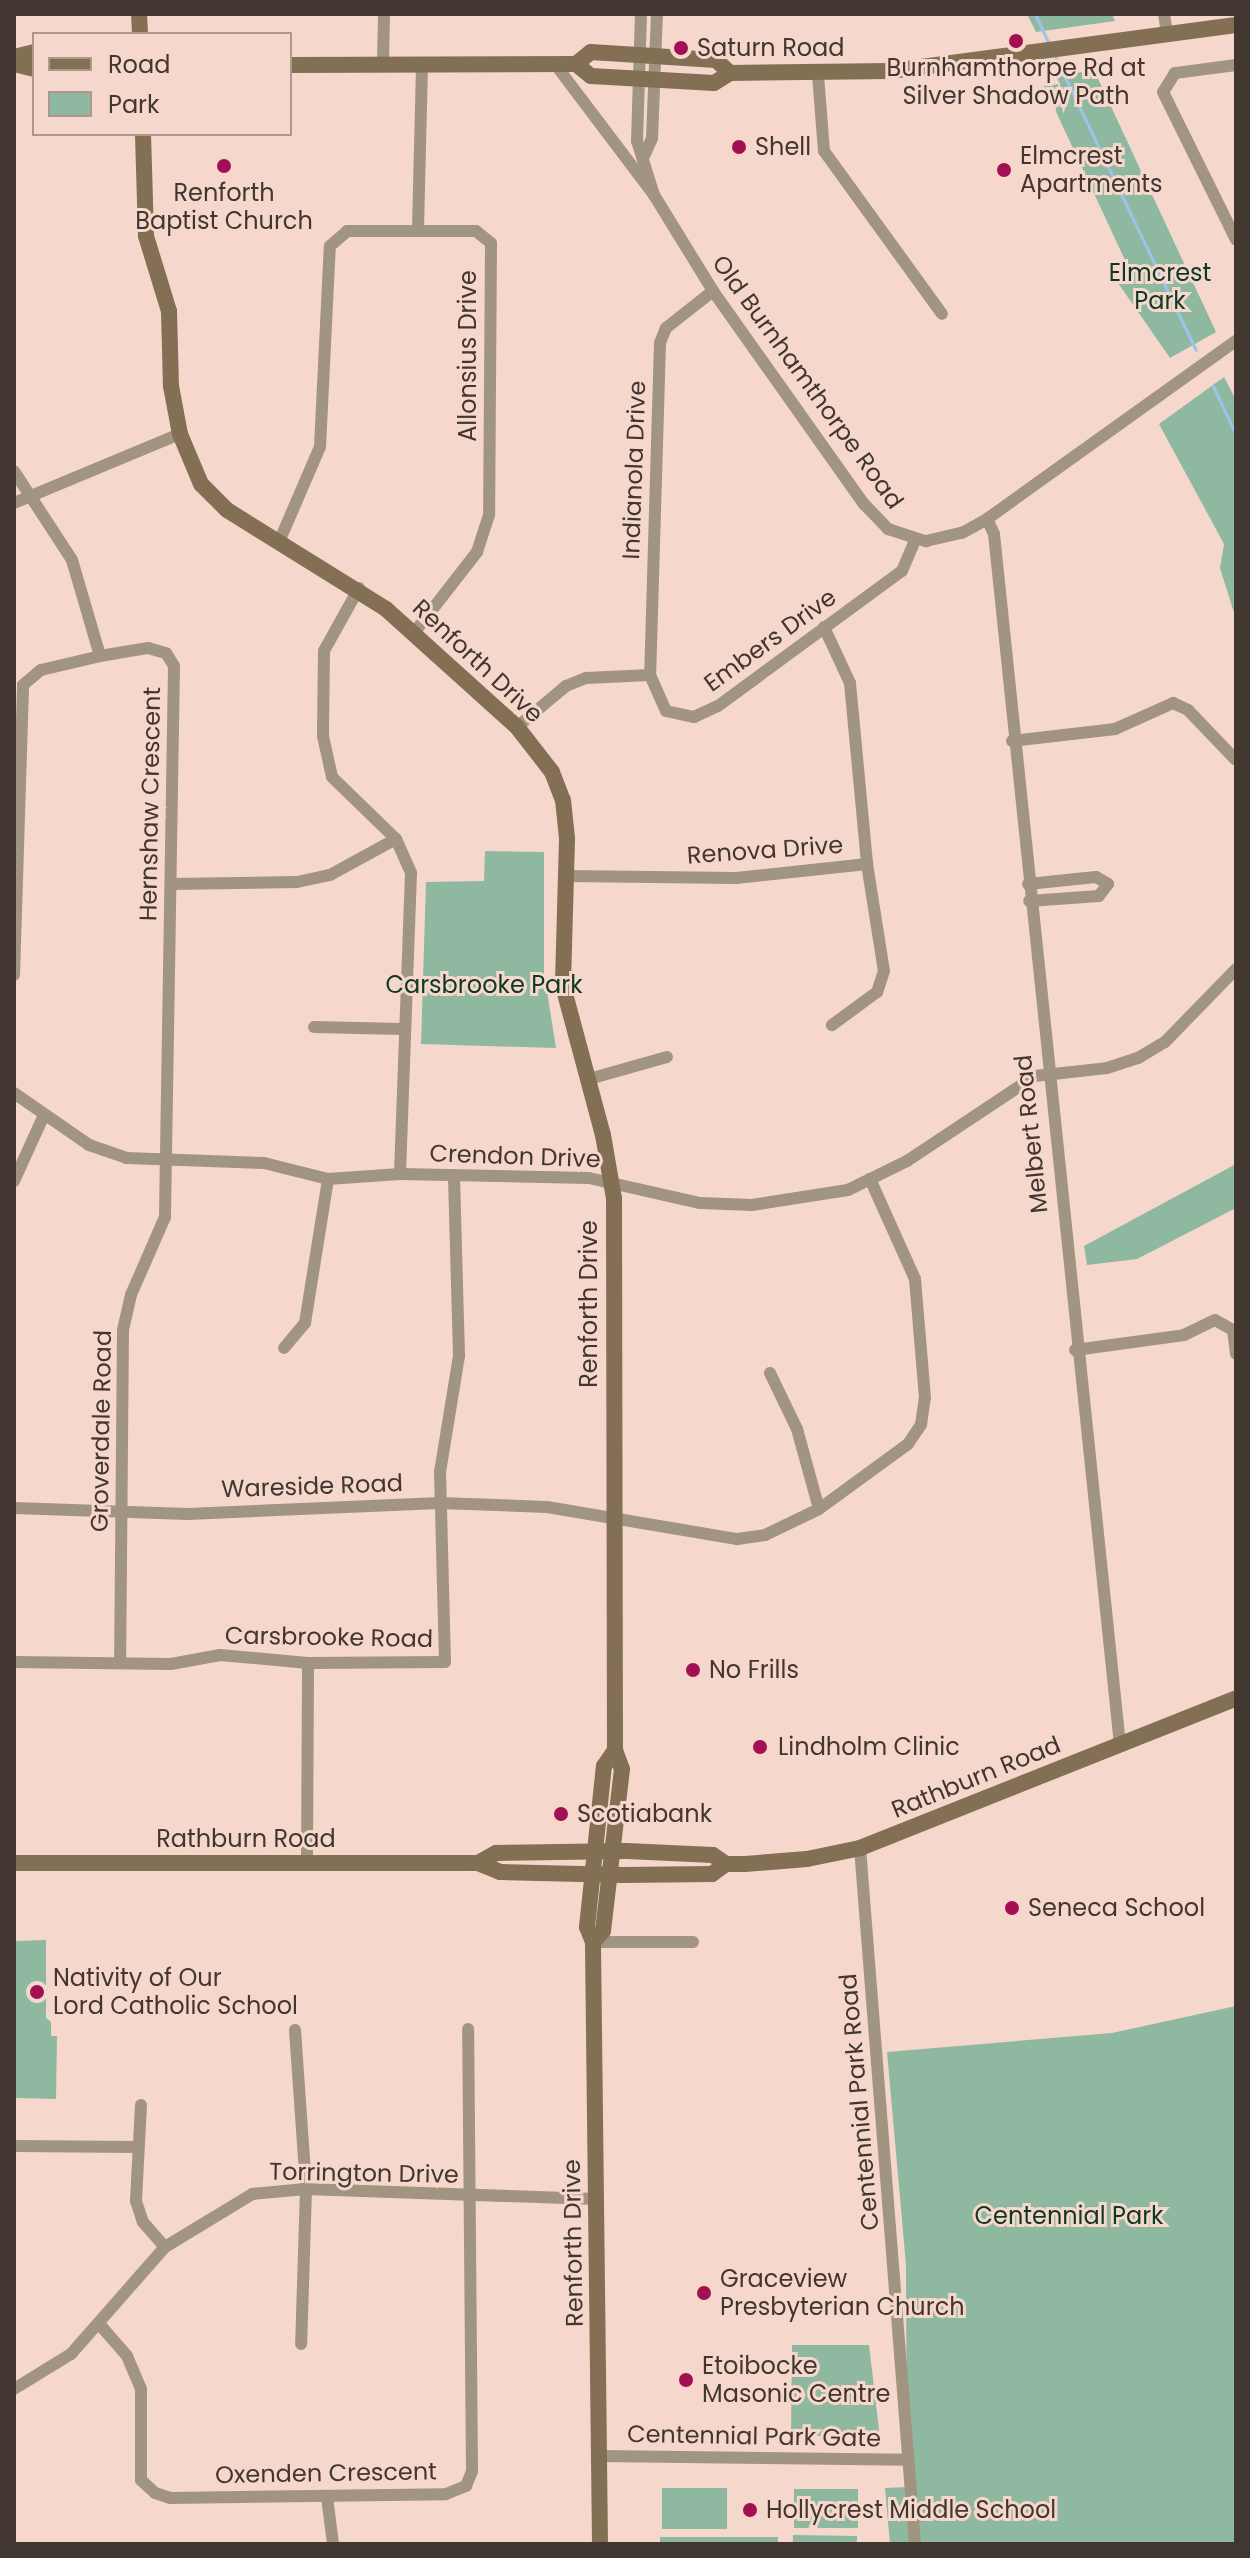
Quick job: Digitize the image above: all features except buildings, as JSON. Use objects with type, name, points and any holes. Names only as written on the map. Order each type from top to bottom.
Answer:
[{"type":"street","points":[[383,63],[384,14]]},
{"type":"street","points":[[641,14],[648,54]]},
{"type":"street","points":[[648,54],[657,14]]},
{"type":"street","points":[[1164,14],[1167,34]]},
{"type":"street","points":[[576,64],[591,76],[714,83],[730,73],[818,75],[1023,55],[1236,25]]},
{"type":"street","points":[[292,65],[576,64],[591,52],[716,60],[730,73]]},
{"type":"street","name":"Old Burnhamthorpe Road","points":[[648,54],[646,79],[652,138],[645,155],[654,195]]},
{"type":"street","points":[[418,229],[422,63]]},
{"type":"street","name":"Old Burnhamthorpe Road","points":[[555,64],[621,158],[654,195],[713,291],[875,519],[915,540]]},
{"type":"street","points":[[1236,65],[1175,73],[1163,92],[1236,240]]},
{"type":"street","points":[[818,75],[824,151],[942,314]]},
{"type":"street","name":"Renforth Drive","points":[[143,136],[146,236],[169,311],[171,386],[180,434],[192,467],[213,496],[279,542],[359,588],[414,633],[517,727],[552,772],[563,800],[567,876],[563,986],[589,1079],[610,1181],[615,1750],[622,1769],[612,1852],[600,1874],[587,1927],[593,1942],[600,2544]]},
{"type":"street","points":[[621,158],[645,155]]},
{"type":"street","name":"Allonsius Drive","points":[[279,542],[320,447],[330,246],[347,231],[476,231],[491,243],[490,499],[477,552],[414,633]]},
{"type":"street","name":"Indianola Drive","points":[[650,675],[660,343],[666,328],[713,291]]},
{"type":"street","points":[[915,540],[951,537],[987,519],[1236,341]]},
{"type":"street","points":[[14,503],[180,434]]},
{"type":"street","points":[[14,471],[72,560],[100,656]]},
{"type":"street","name":"Melbert Road","points":[[987,519],[994,534],[1046,1075],[1120,1744]]},
{"type":"street","name":"Embers Drive","points":[[650,675],[666,711],[694,717],[718,706],[902,571],[915,540]]},
{"type":"street","points":[[359,588],[324,651],[323,736],[332,777],[396,839],[411,873],[402,1029],[400,1174]]},
{"type":"street","name":"Renova Drive","points":[[567,876],[736,878],[867,864],[850,683],[824,627]]},
{"type":"street","name":"Hernshaw Crescent","points":[[14,975],[23,685],[41,670],[100,656],[148,648],[166,653],[174,666],[166,1161]]},
{"type":"street","points":[[517,727],[566,686],[586,678],[650,675]]},
{"type":"street","points":[[1012,741],[1115,729],[1173,703],[1188,710],[1236,760]]},
{"type":"street","points":[[171,884],[297,882],[330,875],[396,839]]},
{"type":"street","points":[[832,1025],[877,992],[883,980],[867,864]]},
{"type":"street","points":[[1028,884],[1101,877],[1108,884],[1099,896],[1029,901]]},
{"type":"street","name":"Crendon Drive","points":[[14,1093],[109,1154],[166,1161],[264,1163],[328,1179],[400,1174],[610,1181],[725,1206],[826,1197],[907,1161],[1008,1089],[1046,1075],[1107,1068],[1138,1058],[1165,1042],[1236,969]]},
{"type":"street","points":[[314,1027],[402,1029]]},
{"type":"street","points":[[589,1079],[667,1057]]},
{"type":"street","points":[[14,1181],[44,1115]]},
{"type":"street","name":"Groverdale Road","points":[[120,1662],[123,1330],[131,1295],[163,1229],[166,1161]]},
{"type":"street","name":"Carsbrooke Road","points":[[14,1662],[171,1664],[220,1655],[308,1663],[445,1662],[440,1503],[442,1461],[459,1368],[454,1176]]},
{"type":"street","points":[[284,1348],[305,1323],[328,1179]]},
{"type":"street","name":"Wareside Road","points":[[14,1508],[122,1513],[440,1503],[547,1507],[611,1521],[737,1539],[765,1535],[819,1509],[908,1444],[921,1425],[925,1398],[915,1279],[870,1179]]},
{"type":"street","points":[[1075,1350],[1184,1335],[1215,1320],[1233,1330],[1236,1354]]},
{"type":"street","points":[[770,1373],[797,1429],[819,1509]]},
{"type":"street","points":[[307,1862],[308,1663]]},
{"type":"street","name":"Rathburn Road","points":[[14,1863],[478,1863],[500,1872],[712,1874],[726,1864],[807,1859],[860,1848],[1236,1698]]},
{"type":"street","name":"Renforth Drive","points":[[600,1874],[594,1852],[604,1766],[615,1750]]},
{"type":"street","name":"Centennial Park Road","points":[[860,1848],[915,2544]]},
{"type":"street","name":"Rathburn Road","points":[[478,1863],[496,1853],[612,1852],[713,1855],[726,1864]]},
{"type":"street","points":[[593,1942],[693,1942]]},
{"type":"street","name":"Oxenden Crescent","points":[[101,2326],[127,2356],[141,2389],[141,2480],[155,2493],[170,2498],[327,2497],[446,2494],[466,2486],[472,2471],[468,2029]]},
{"type":"street","points":[[295,2030],[306,2189],[301,2344]]},
{"type":"street","points":[[141,2105],[136,2201],[143,2222],[165,2247]]},
{"type":"street","points":[[14,2146],[137,2147]]},
{"type":"street","name":"Torrington Drive","points":[[14,2389],[71,2354],[101,2326],[165,2247],[252,2194],[306,2189],[596,2199]]},
{"type":"street","name":"Centennial Park Gate","points":[[600,2456],[908,2460]]},
{"type":"street","points":[[327,2497],[333,2544]]},
{"type":"green space","points":[[1027,14],[1112,14],[1115,21],[1036,32]]},
{"type":"green space","name":"Elmcrest Park","points":[[1094,70],[1216,332],[1170,358],[1118,283],[1131,273],[1044,86],[1060,84],[1056,76]]},
{"type":"green space","name":"Elmcrest Park","points":[[1224,377],[1236,400],[1236,619],[1220,568],[1224,544],[1159,424]]},
{"type":"green space","name":"Carsbrooke Park","points":[[485,851],[544,852],[544,972],[556,1048],[421,1044],[426,882],[484,881]]},
{"type":"green space","points":[[1236,1164],[1236,1208],[1137,1259],[1087,1265],[1084,1246]]},
{"type":"green space","points":[[46,1940],[46,2018],[51,2022],[51,2036],[57,2036],[56,2099],[15,2098],[14,1941]]},
{"type":"green space","name":"Centennial Park","points":[[1236,2006],[1236,2544],[890,2544],[885,2488],[907,2487],[906,2265],[887,2052],[1112,2033]]},
{"type":"green space","points":[[792,2345],[869,2345],[880,2438],[791,2435]]},
{"type":"green space","points":[[662,2488],[727,2488],[727,2529],[662,2529]]},
{"type":"green space","points":[[794,2489],[858,2489],[858,2528],[794,2528]]},
{"type":"green space","points":[[793,2535],[857,2536],[857,2544],[793,2544]]},
{"type":"green space","points":[[660,2537],[778,2537],[778,2544],[660,2544]]},
{"type":"waterway","points":[[1035,14],[1049,44]]},
{"type":"waterway","points":[[1054,54],[1196,350]]},
{"type":"waterway","points":[[1213,386],[1236,435]]},
{"type":"place","name":"Burnhamthorpe Rd at Silver Shadow Path","points":[[1016,41]]},
{"type":"place","name":"Saturn Road","points":[[681,48]]},
{"type":"place","name":"Shell","points":[[739,147]]},
{"type":"place","name":"Renforth Baptist Church","points":[[224,166]]},
{"type":"place","name":"Elmcrest Apartments","points":[[1004,170]]},
{"type":"place","name":"No Frills","points":[[693,1670]]},
{"type":"place","name":"Lindholm Clinic","points":[[760,1747]]},
{"type":"place","name":"Scotiabank","points":[[561,1814]]},
{"type":"place","name":"Seneca School","points":[[1012,1908]]},
{"type":"place","name":"Nativity of Our Lord Catholic School","points":[[37,1992]]},
{"type":"place","name":"Graceview Presbyterian Church","points":[[704,2293]]},
{"type":"place","name":"Etoibocke Masonic Centre","points":[[686,2380]]},
{"type":"place","name":"Hollycrest Middle School","points":[[750,2510]]}]
